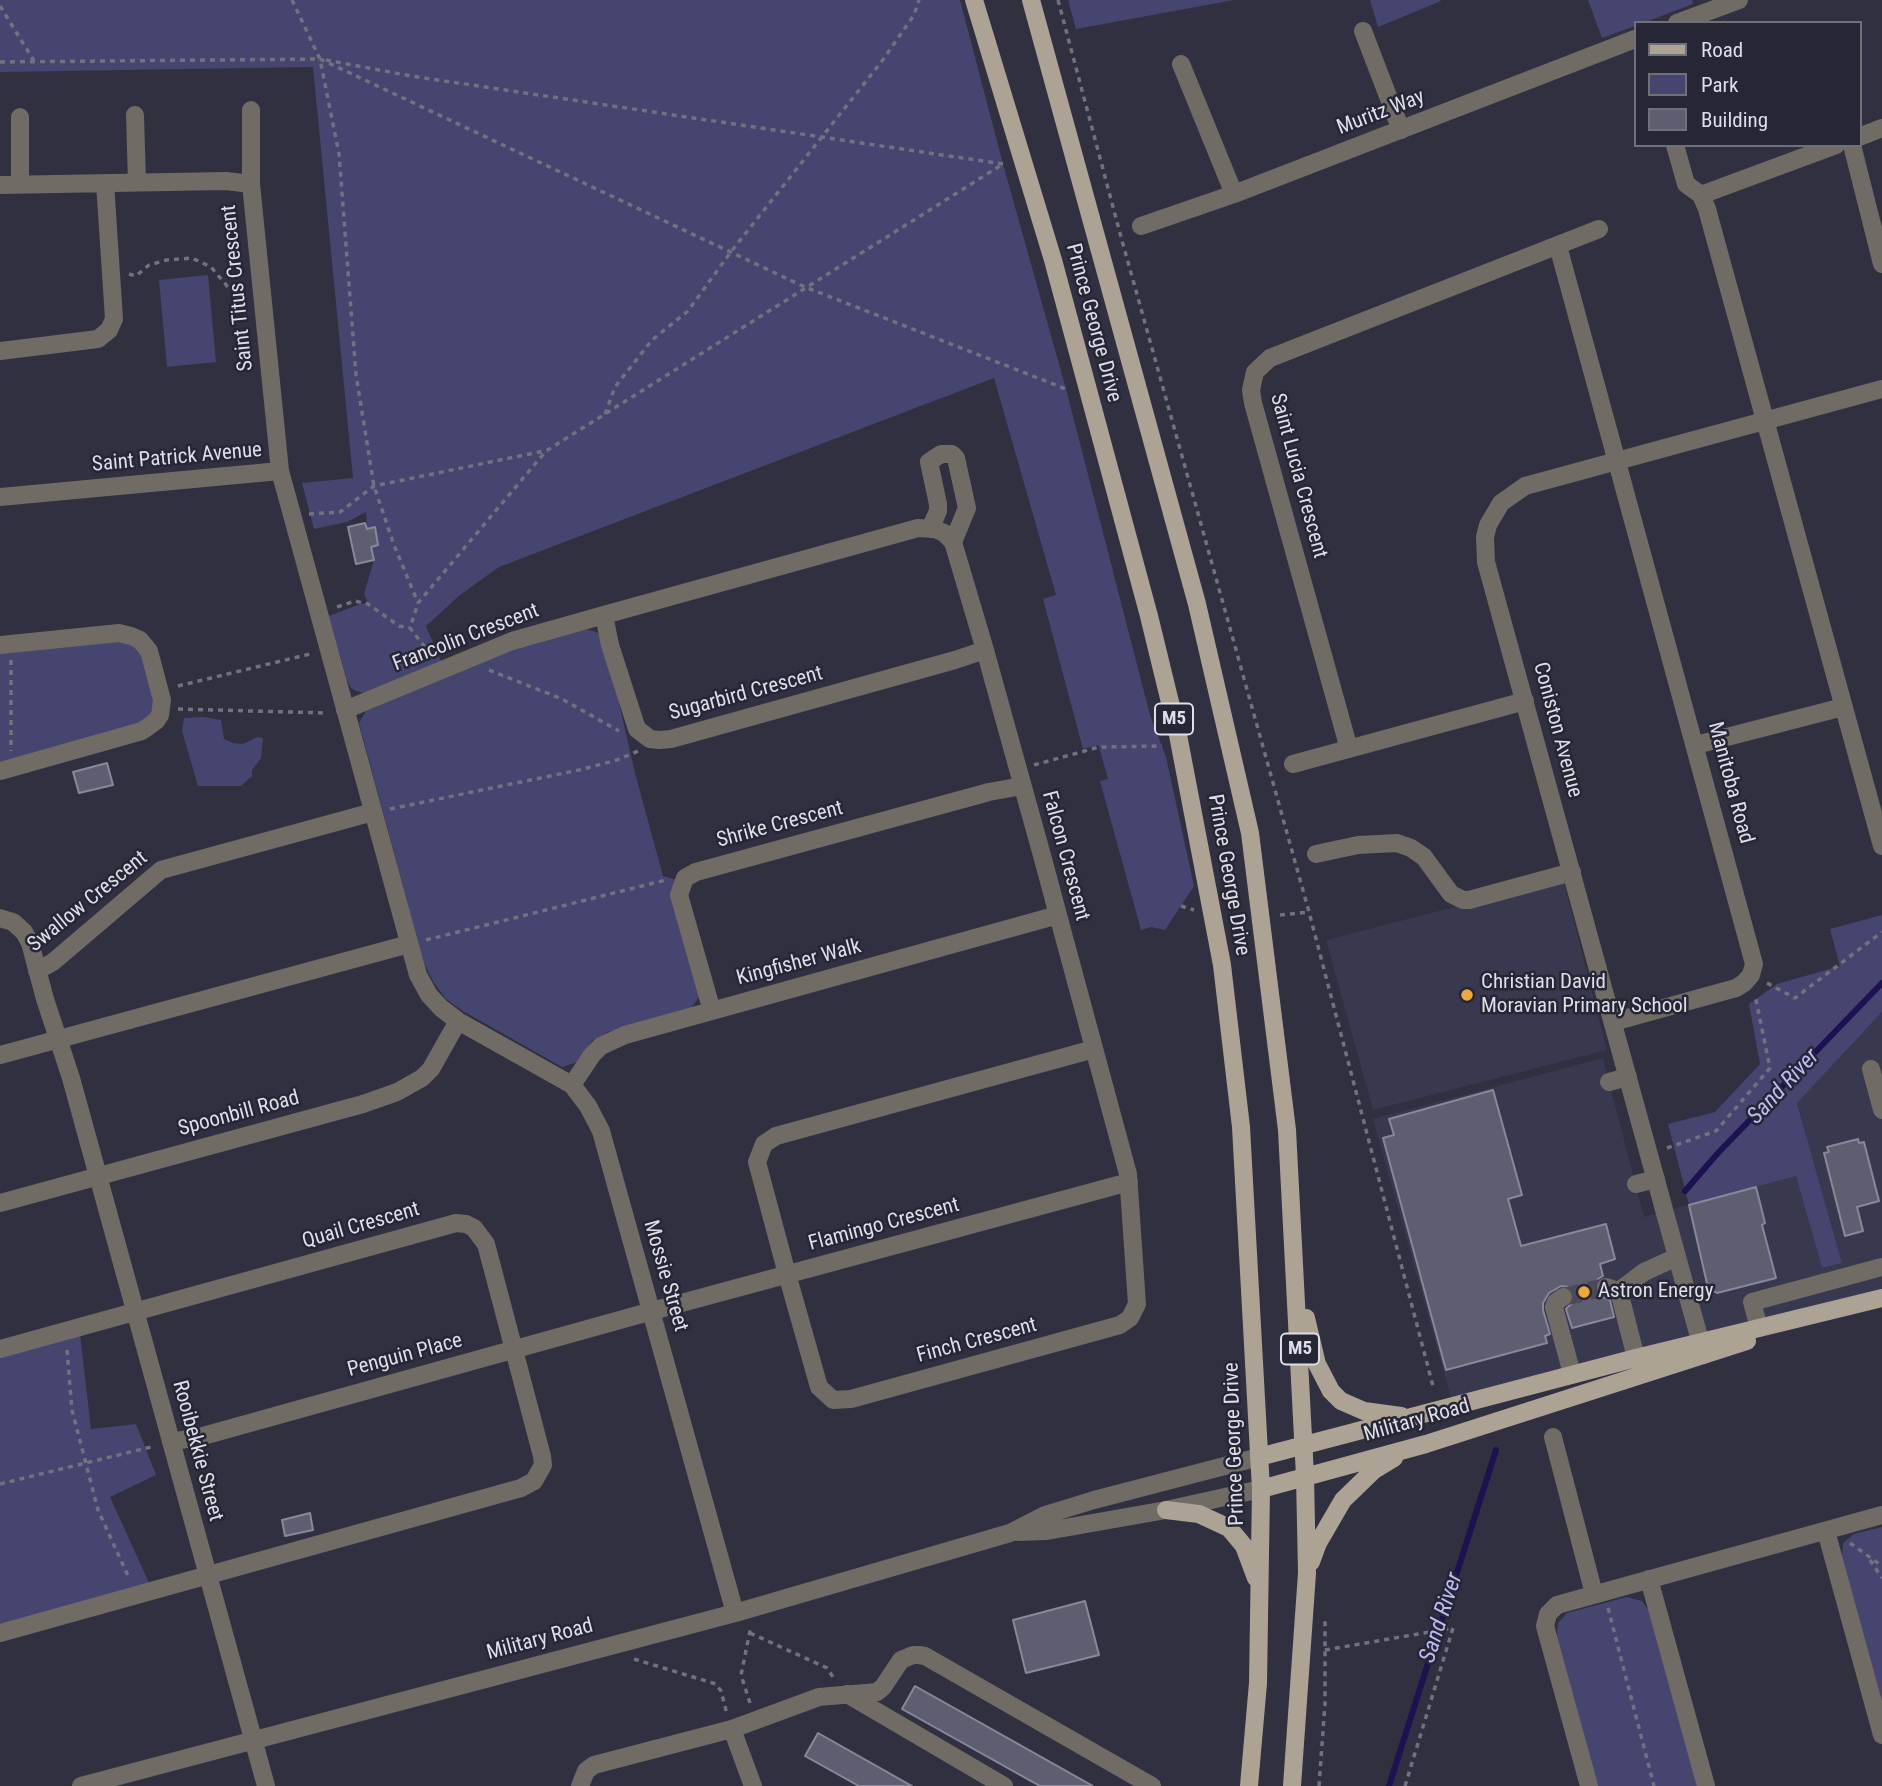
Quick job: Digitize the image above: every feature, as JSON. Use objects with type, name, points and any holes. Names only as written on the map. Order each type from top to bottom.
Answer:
[{"type":"main road","name":"Prince George Drive","points":[[974,0],[1053,260],[1142,589],[1178,735],[1222,965],[1241,1127],[1261,1489],[1261,1609],[1249,1786]]},
{"type":"main road","name":"Prince George Drive","points":[[1031,0],[1198,604],[1250,833],[1287,1130],[1304,1445],[1307,1573],[1292,1786]]},
{"type":"main road","points":[[1295,1252],[1317,1364],[1331,1391],[1342,1401],[1364,1411],[1412,1417]]},
{"type":"main road","name":"Military Road","points":[[1259,1457],[1636,1358],[1702,1349],[1882,1298]]},
{"type":"main road","name":"Military Road","points":[[1261,1489],[1426,1444],[1759,1328],[1826,1313]]},
{"type":"main road","points":[[1307,1573],[1318,1543],[1350,1492],[1374,1470],[1426,1444]]},
{"type":"main road","points":[[1166,1510],[1209,1517],[1222,1522],[1238,1537],[1251,1561],[1261,1609]]},
{"type":"street","points":[[1682,21],[1739,0]]},
{"type":"street","points":[[1363,31],[1401,130]]},
{"type":"street","name":"Muritz Way","points":[[1141,226],[1234,194],[1633,40]]},
{"type":"street","points":[[1181,64],[1234,194]]},
{"type":"street","points":[[251,110],[251,184]]},
{"type":"street","points":[[135,114],[136,182]]},
{"type":"street","points":[[20,117],[20,184]]},
{"type":"street","points":[[1861,136],[1882,128]]},
{"type":"street","points":[[1676,147],[1686,184],[1701,195],[1882,846]]},
{"type":"street","points":[[1701,195],[1831,147]]},
{"type":"street","points":[[1853,147],[1882,264]]},
{"type":"street","name":"Saint Titus Crescent","points":[[0,185],[226,181],[251,184],[280,471]]},
{"type":"street","points":[[0,351],[98,339],[109,330],[114,319],[105,183]]},
{"type":"street","name":"Saint Lucia Crescent","points":[[1349,748],[1253,403],[1251,390],[1255,372],[1269,358],[1599,229]]},
{"type":"street","points":[[1558,246],[1619,461]]},
{"type":"street","name":"Coniston Avenue","points":[[1702,1349],[1486,562],[1484,549],[1488,525],[1501,503],[1525,486],[1882,389]]},
{"type":"street","points":[[941,454],[951,454],[956,458],[967,508],[953,542],[944,533],[930,529],[938,504],[929,462],[941,454]]},
{"type":"street","name":"Manitoba Road","points":[[1619,461],[1752,954],[1754,964],[1751,975]]},
{"type":"street","name":"Saint Patrick Avenue","points":[[0,497],[280,471],[345,710]]},
{"type":"street","name":"Francolin Crescent","points":[[345,710],[512,641],[918,528],[930,529]]},
{"type":"street","name":"Falcon Crescent","points":[[953,542],[1058,915],[1129,1182]]},
{"type":"street","points":[[604,615],[610,645],[636,729]]},
{"type":"street","points":[[5,645],[131,635],[140,640],[149,651],[162,708],[156,721],[142,731],[5,769]]},
{"type":"street","name":"Sugarbird Crescent","points":[[636,729],[650,739],[659,740],[709,729],[985,650]]},
{"type":"street","points":[[1293,764],[1525,701]]},
{"type":"street","points":[[1696,745],[1843,708]]},
{"type":"street","points":[[345,710],[418,975],[440,1008],[458,1021]]},
{"type":"street","name":"Shrike Crescent","points":[[681,886],[685,878],[696,872],[976,796],[1020,778]]},
{"type":"street","name":"Swallow Crescent","points":[[98,1176],[37,971],[53,961],[161,870],[373,813]]},
{"type":"street","points":[[1316,854],[1358,845],[1397,843],[1424,857],[1451,894],[1469,901],[1572,872]]},
{"type":"street","points":[[681,886],[680,895],[712,1011]]},
{"type":"street","name":"Kingfisher Walk","points":[[572,1085],[592,1055],[613,1040],[1058,915]]},
{"type":"street","points":[[0,918],[13,922],[24,932],[37,971]]},
{"type":"street","points":[[0,1055],[409,944]]},
{"type":"street","points":[[1613,1022],[1735,988],[1751,975]]},
{"type":"street","name":"Mossie Street","points":[[458,1021],[572,1085],[588,1106],[601,1131],[735,1613]]},
{"type":"street","name":"Spoonbill Road","points":[[0,1203],[363,1104],[397,1092],[422,1078],[431,1069],[458,1021]]},
{"type":"street","points":[[787,1274],[757,1162],[760,1149],[770,1139],[1094,1049]]},
{"type":"street","points":[[1871,1069],[1882,1110]]},
{"type":"street","points":[[1609,1082],[1628,1077]]},
{"type":"street","name":"Rooibekkie Street","points":[[98,1176],[265,1786]]},
{"type":"street","points":[[1636,1184],[1656,1179]]},
{"type":"street","name":"Finch Crescent","points":[[787,1274],[818,1387],[833,1400],[851,1399],[1121,1325],[1130,1318],[1138,1297],[1129,1182]]},
{"type":"street","name":"Flamingo Crescent","points":[[652,1311],[1129,1182]]},
{"type":"street","name":"Quail Crescent","points":[[135,1312],[456,1223],[466,1224],[474,1228],[486,1244],[514,1350]]},
{"type":"street","points":[[1636,1358],[1613,1289],[1677,1257]]},
{"type":"street","points":[[1759,1328],[1752,1302],[1882,1267]]},
{"type":"street","points":[[1563,1297],[1554,1307],[1572,1374]]},
{"type":"street","name":"Penguin Place","points":[[171,1442],[203,1436],[652,1311]]},
{"type":"street","points":[[0,1349],[135,1312]]},
{"type":"street","points":[[0,1633],[529,1485],[541,1472],[542,1456],[514,1350]]},
{"type":"street","points":[[1553,1437],[1594,1594]]},
{"type":"street","name":"Military Road","points":[[81,1786],[735,1613],[1010,1533],[1058,1511],[1259,1457]]},
{"type":"street","name":"Military Road","points":[[1010,1533],[1047,1531],[1166,1510],[1261,1489]]},
{"type":"street","points":[[1589,1786],[1545,1626],[1548,1614],[1557,1605],[1882,1516]]},
{"type":"street","points":[[1826,1531],[1882,1735]]},
{"type":"street","points":[[1649,1579],[1706,1786]]},
{"type":"street","points":[[580,1786],[586,1771],[594,1765],[732,1729],[819,1697],[877,1692],[901,1660],[913,1655],[925,1656],[1132,1781],[1152,1786]]},
{"type":"street","points":[[846,1693],[1004,1786]]},
{"type":"street","points":[[732,1729],[752,1786]]},
{"type":"path","points":[[292,0],[320,59],[339,154],[356,375],[374,486],[418,603]]},
{"type":"path","points":[[605,414],[615,387],[652,340],[688,311],[730,253],[883,61],[914,15],[919,0]]},
{"type":"path","points":[[1058,0],[1121,237],[1309,912],[1434,1390]]},
{"type":"path","points":[[0,6],[35,61]]},
{"type":"path","points":[[320,59],[805,287],[1066,389]]},
{"type":"path","points":[[0,62],[320,59],[411,76],[1003,163],[546,451],[418,603],[410,628]]},
{"type":"path","points":[[111,266],[136,276],[149,265],[192,258],[211,267],[227,286],[240,295],[251,317],[263,316]]},
{"type":"path","points":[[306,514],[340,512],[374,486],[546,451]]},
{"type":"path","points":[[318,613],[355,601],[369,604],[399,626],[410,628],[445,669]]},
{"type":"path","points":[[5,645],[5,769]]},
{"type":"path","points":[[159,689],[328,650]]},
{"type":"path","points":[[465,660],[562,699],[622,732],[636,729]]},
{"type":"path","points":[[162,708],[324,713],[345,710]]},
{"type":"path","points":[[373,813],[579,770],[617,760],[659,740]]},
{"type":"path","points":[[1020,778],[1099,747],[1162,746]]},
{"type":"path","points":[[409,944],[663,880],[681,886]]},
{"type":"path","points":[[1273,916],[1309,912]]},
{"type":"path","points":[[1751,975],[1795,998],[1882,932]]},
{"type":"path","points":[[1649,1154],[1716,1131],[1770,1068],[1751,975]]},
{"type":"path","points":[[67,1331],[72,1410],[98,1510],[137,1596]]},
{"type":"path","points":[[0,1484],[171,1442]]},
{"type":"path","points":[[1826,1531],[1854,1545],[1882,1566]]},
{"type":"path","points":[[1867,1555],[1882,1578]]},
{"type":"path","points":[[1594,1594],[1607,1602],[1654,1786]]},
{"type":"path","points":[[1319,1786],[1325,1704],[1325,1614]]},
{"type":"path","points":[[752,1620],[741,1675],[756,1720]]},
{"type":"path","points":[[1325,1650],[1452,1629],[1405,1786]]},
{"type":"path","points":[[750,1633],[827,1668],[846,1693]]},
{"type":"path","points":[[622,1656],[716,1684],[721,1691],[732,1729]]},
{"type":"shaded area","name":"Christian David Moravian Primary School","points":[[1563,879],[1607,1050],[1373,1110],[1326,940]]},
{"type":"shaded area","points":[[1882,1012],[1882,1298],[1453,1405],[1373,1119],[1603,1058],[1644,1217],[1796,1175],[1822,1268],[1842,1263],[1797,1102]]},
{"type":"green space","points":[[0,0],[960,0],[1066,389],[1150,715],[1166,757],[1194,886],[1165,930],[1151,927],[1141,930],[1100,781],[1108,779],[1099,747],[1098,745],[1083,749],[1043,599],[1056,595],[994,378],[499,567],[460,595],[426,626],[441,661],[364,693],[356,691],[350,687],[347,680],[329,616],[368,603],[364,594],[374,560],[371,547],[378,545],[375,528],[367,529],[366,512],[347,522],[314,529],[302,483],[353,478],[313,67],[0,72]]},
{"type":"green space","points":[[1068,0],[1234,0],[1076,29]]},
{"type":"green space","points":[[1370,0],[1440,0],[1441,1],[1378,27]]},
{"type":"green space","points":[[1588,0],[1692,0],[1693,4],[1648,21],[1633,21],[1633,27],[1602,38]]},
{"type":"green space","points":[[208,275],[216,362],[167,367],[159,280]]},
{"type":"green space","points":[[586,629],[599,633],[605,642],[635,773],[663,876],[677,880],[699,997],[692,1007],[686,1010],[608,1032],[592,1041],[577,1062],[562,1067],[463,1011],[446,999],[434,983],[424,963],[359,723],[366,711],[476,665],[523,646]]},
{"type":"green space","points":[[121,641],[132,643],[143,656],[154,700],[151,714],[140,723],[0,762],[0,653]]},
{"type":"green space","points":[[184,718],[221,720],[224,739],[233,743],[243,744],[257,737],[263,738],[261,758],[252,770],[252,776],[241,786],[198,786],[182,731]]},
{"type":"green space","points":[[1882,915],[1882,1012],[1797,1103],[1842,1263],[1822,1268],[1796,1176],[1689,1205],[1668,1124],[1715,1112],[1760,1064],[1749,1004],[1777,984],[1840,966],[1830,929]]},
{"type":"green space","points":[[80,1334],[91,1429],[136,1424],[156,1475],[110,1497],[150,1585],[0,1624],[0,1357]]},
{"type":"green space","points":[[1882,1527],[1882,1703],[1842,1556],[1843,1543],[1854,1534]]},
{"type":"green space","points":[[1627,1597],[1642,1601],[1652,1615],[1698,1786],[1598,1786],[1557,1636],[1558,1623],[1567,1613]]},
{"type":"building","points":[[365,523],[367,529],[375,527],[378,545],[371,547],[374,560],[356,564],[348,527]]},
{"type":"building","points":[[107,763],[113,785],[79,793],[73,772]]},
{"type":"building","points":[[1493,1090],[1522,1195],[1508,1199],[1521,1246],[1606,1224],[1615,1259],[1600,1264],[1603,1276],[1598,1279],[1595,1289],[1598,1295],[1610,1300],[1614,1317],[1572,1328],[1566,1309],[1573,1302],[1574,1295],[1568,1287],[1561,1286],[1549,1293],[1543,1303],[1550,1334],[1545,1336],[1547,1343],[1446,1370],[1383,1138],[1394,1135],[1389,1119]]},
{"type":"building","points":[[1858,1139],[1859,1143],[1864,1142],[1879,1201],[1857,1207],[1863,1231],[1845,1236],[1824,1153],[1829,1152],[1827,1147]]},
{"type":"building","points":[[1756,1187],[1765,1223],[1762,1225],[1776,1278],[1717,1293],[1708,1288],[1689,1205]]},
{"type":"building","points":[[310,1513],[313,1530],[285,1536],[282,1520]]},
{"type":"building","points":[[1085,1601],[1099,1655],[1026,1673],[1013,1620]]},
{"type":"building","points":[[915,1686],[1093,1786],[1040,1786],[902,1709]]},
{"type":"building","points":[[818,1733],[912,1786],[859,1786],[805,1756]]},
{"type":"waterway","name":"Sand River","points":[[1685,1191],[1718,1153],[1882,983]]},
{"type":"waterway","name":"Sand River","points":[[1389,1786],[1496,1450]]},
{"type":"tunnel","points":[[1563,1297],[1606,1287]]},
{"type":"place","name":"Christian David Moravian Primary School","points":[[1467,995]]},
{"type":"place","name":"Astron Energy","points":[[1584,1292]]}]
